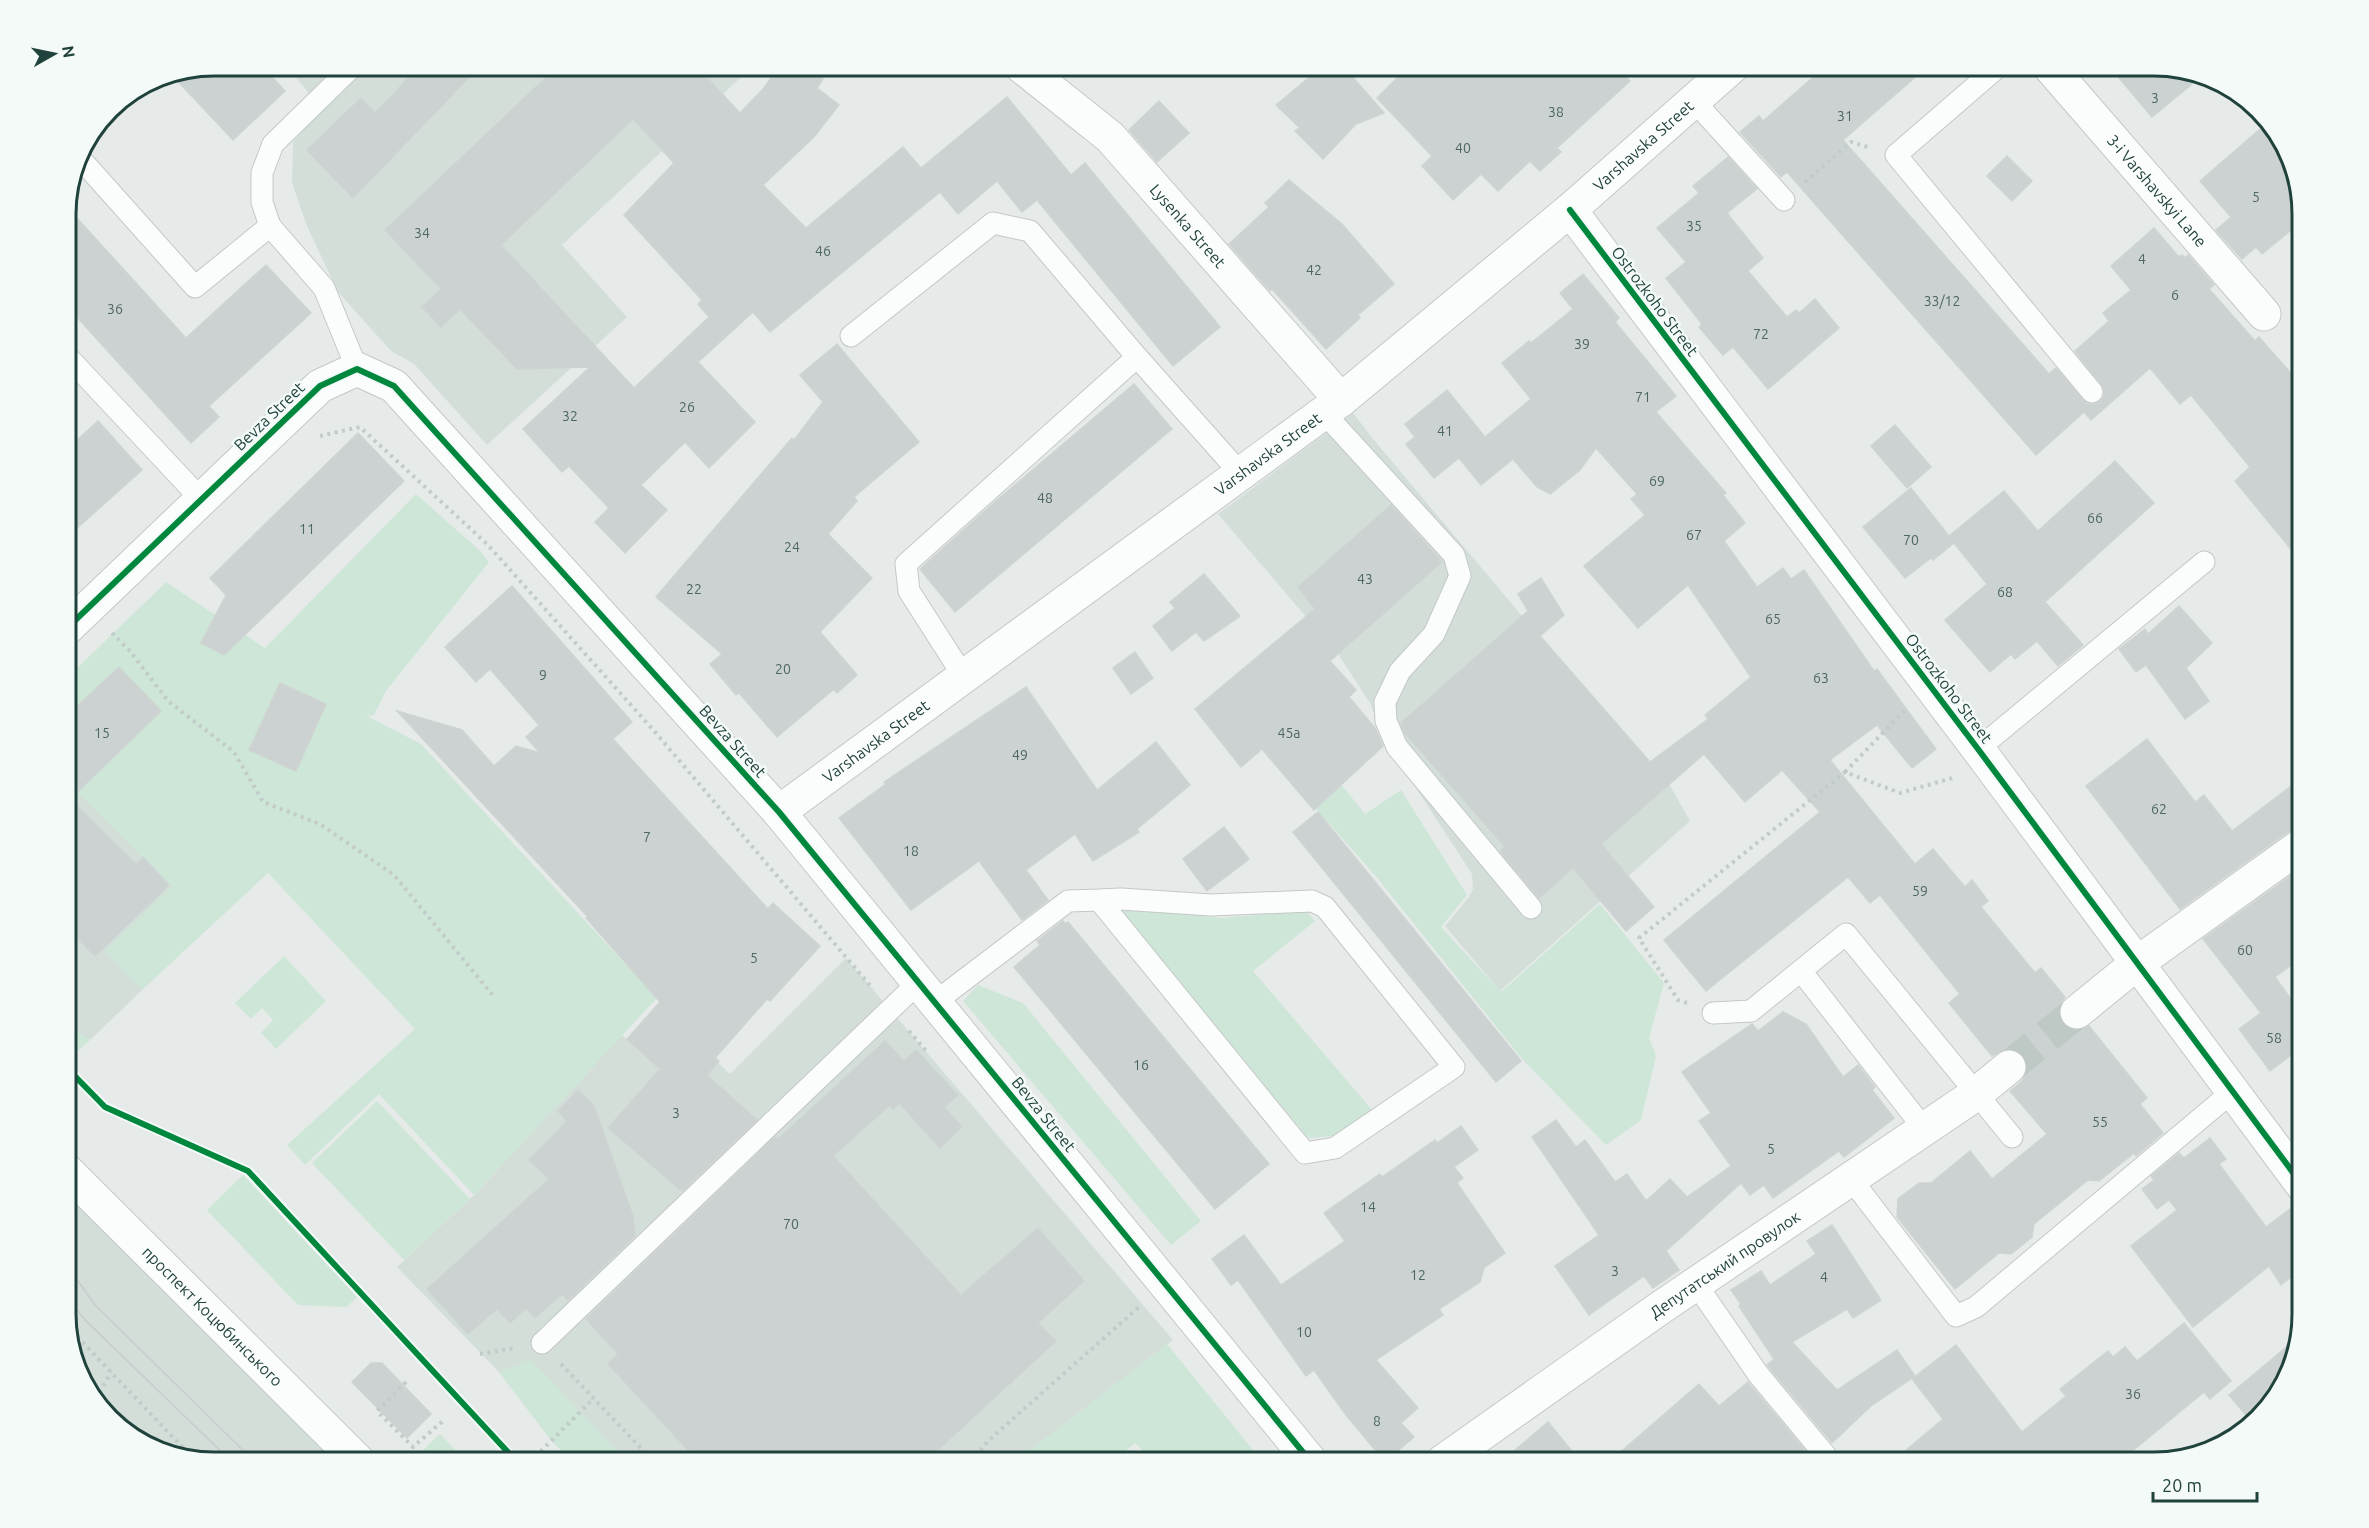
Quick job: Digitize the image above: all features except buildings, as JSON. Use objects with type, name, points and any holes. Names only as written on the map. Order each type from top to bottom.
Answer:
[{"type":"street","name":"Lysenka Street","points":[[1035,77],[1110,137],[1333,406]]},
{"type":"street","name":"Varshavska Street","points":[[779,812],[1333,406],[1570,210],[1721,77]]},
{"type":"street","name":"3-i Varshavskyi Lane","points":[[2059,77],[2264,314]]},
{"type":"street","name":"Ostrozkoho Street","points":[[1570,210],[1985,758],[2292,1171]]},
{"type":"street","name":"Bevza Street","points":[[77,618],[320,386],[357,369],[394,386],[779,812],[1303,1452]]},
{"type":"street","points":[[2077,1012],[2136,964],[2292,852]]},
{"type":"street","name":"Депутатський провулок","points":[[1456,1452],[1696,1284],[1976,1094],[2009,1067]]},
{"type":"street","name":"проспект Коцюбинського","points":[[77,1181],[349,1452]]},
{"type":"lane","points":[[342,77],[273,144],[262,173],[262,202],[270,226],[324,288],[357,369]]},
{"type":"lane","points":[[1986,77],[1896,155],[2092,392]]},
{"type":"lane","points":[[1694,101],[1784,200]]},
{"type":"lane","points":[[86,165],[195,287],[270,226]]},
{"type":"lane","points":[[851,336],[993,223],[1029,231],[1241,474]]},
{"type":"lane","points":[[964,677],[909,591],[906,564],[1137,357]]},
{"type":"lane","points":[[77,367],[201,499]]},
{"type":"lane","points":[[1333,406],[1454,555],[1460,576],[1434,634],[1400,671],[1385,702],[1386,720],[1397,747],[1531,908]]},
{"type":"lane","points":[[1985,758],[2204,562]]},
{"type":"lane","points":[[542,1343],[891,1010],[927,992],[1068,901],[1121,899],[1211,905],[1312,900],[1325,907],[1454,1067],[1335,1148],[1305,1153],[1099,900]]},
{"type":"lane","points":[[1713,1013],[1751,1011],[1846,934],[2012,1137]]},
{"type":"lane","points":[[1801,971],[1924,1130]]},
{"type":"lane","points":[[1851,1179],[1956,1316],[1976,1307],[2232,1092]]},
{"type":"lane","points":[[1696,1284],[1758,1374],[1823,1452]]},
{"type":"path","points":[[1784,200],[1851,142],[1896,155]]},
{"type":"path","points":[[314,442],[322,434],[360,427],[487,544],[655,732],[891,1010]]},
{"type":"path","points":[[107,628],[130,651],[168,701],[234,752],[263,802],[320,824],[394,875],[495,998]]},
{"type":"path","points":[[1713,1013],[1678,1000],[1639,938],[1845,772],[1929,684]]},
{"type":"path","points":[[1845,772],[1900,793],[1985,758]]},
{"type":"path","points":[[77,1078],[105,1107],[248,1171],[508,1452]]},
{"type":"path","points":[[979,1452],[988,1441],[1166,1284]]},
{"type":"path","points":[[79,1338],[183,1448]]},
{"type":"path","points":[[480,1354],[542,1343],[645,1452]]},
{"type":"path","points":[[101,1391],[111,1372]]},
{"type":"path","points":[[406,1382],[376,1411],[412,1448],[444,1420]]},
{"type":"path","points":[[540,1452],[594,1398]]},
{"type":"shaded area","points":[[295,77],[741,77],[562,245],[627,317],[487,445],[414,364],[391,351],[338,292],[307,226],[292,183],[293,142],[322,109]]},
{"type":"shaded area","points":[[1353,413],[1522,616],[1669,784],[1690,821],[1500,991],[1445,926],[1469,897],[1473,889],[1472,874],[1384,739],[1370,703],[1338,654],[1218,514]]},
{"type":"shaded area","points":[[77,791],[210,925],[90,1040],[77,1032]]},
{"type":"shaded area","points":[[846,958],[1173,1340],[1028,1452],[562,1452],[499,1372],[397,1267],[474,1195],[622,1035],[627,1039],[685,1031],[730,1074]]},
{"type":"shaded area","points":[[77,1176],[357,1452],[214,1452],[187,1449],[153,1437],[123,1417],[95,1383],[79,1341]]},
{"type":"green space","points":[[416,494],[478,549],[489,562],[386,691],[374,715],[367,716],[421,744],[657,998],[474,1195],[379,1094],[305,1165],[287,1145],[415,1029],[268,873],[142,990],[104,951],[171,887],[77,791],[77,668],[166,582],[265,648]]},
{"type":"green space","points":[[1327,767],[1365,814],[1401,790],[1467,895],[1441,927],[1501,992],[1600,904],[1664,983],[1649,1038],[1656,1056],[1641,1120],[1606,1145],[1523,1060],[1375,875],[1301,792]]},
{"type":"green space","points":[[1131,908],[1221,918],[1306,911],[1315,921],[1253,971],[1373,1111],[1334,1136],[1308,1138],[1122,912]]},
{"type":"green space","points":[[284,956],[326,1001],[276,1049],[261,1033],[273,1020],[262,1008],[251,1019],[235,1003]]},
{"type":"green space","points":[[978,985],[1023,1003],[1201,1221],[1171,1245],[963,1001]]},
{"type":"green space","points":[[77,1032],[90,1040],[77,1052]]},
{"type":"green space","points":[[377,1101],[470,1199],[404,1260],[312,1163]]},
{"type":"green space","points":[[243,1175],[357,1297],[347,1307],[298,1305],[207,1210]]},
{"type":"green space","points":[[1167,1344],[1253,1450],[1250,1452],[1144,1452],[1135,1443],[1124,1452],[1028,1452]]},
{"type":"green space","points":[[531,1360],[618,1452],[562,1452],[499,1372]]},
{"type":"green space","points":[[440,1434],[457,1452],[421,1452]]},
{"type":"tunnel","points":[[2009,1067],[2077,1012]]},
{"type":"tram line","points":[[77,1280],[95,1305],[245,1452]]},
{"type":"tram line","points":[[77,1310],[222,1452]]},
{"type":"cycle path","points":[[1570,210],[1978,749],[2292,1171]]},
{"type":"cycle path","points":[[77,618],[320,386],[357,369],[394,386],[779,812],[1303,1452]]},
{"type":"cycle path","points":[[77,1078],[105,1107],[248,1171],[508,1452]]}]
